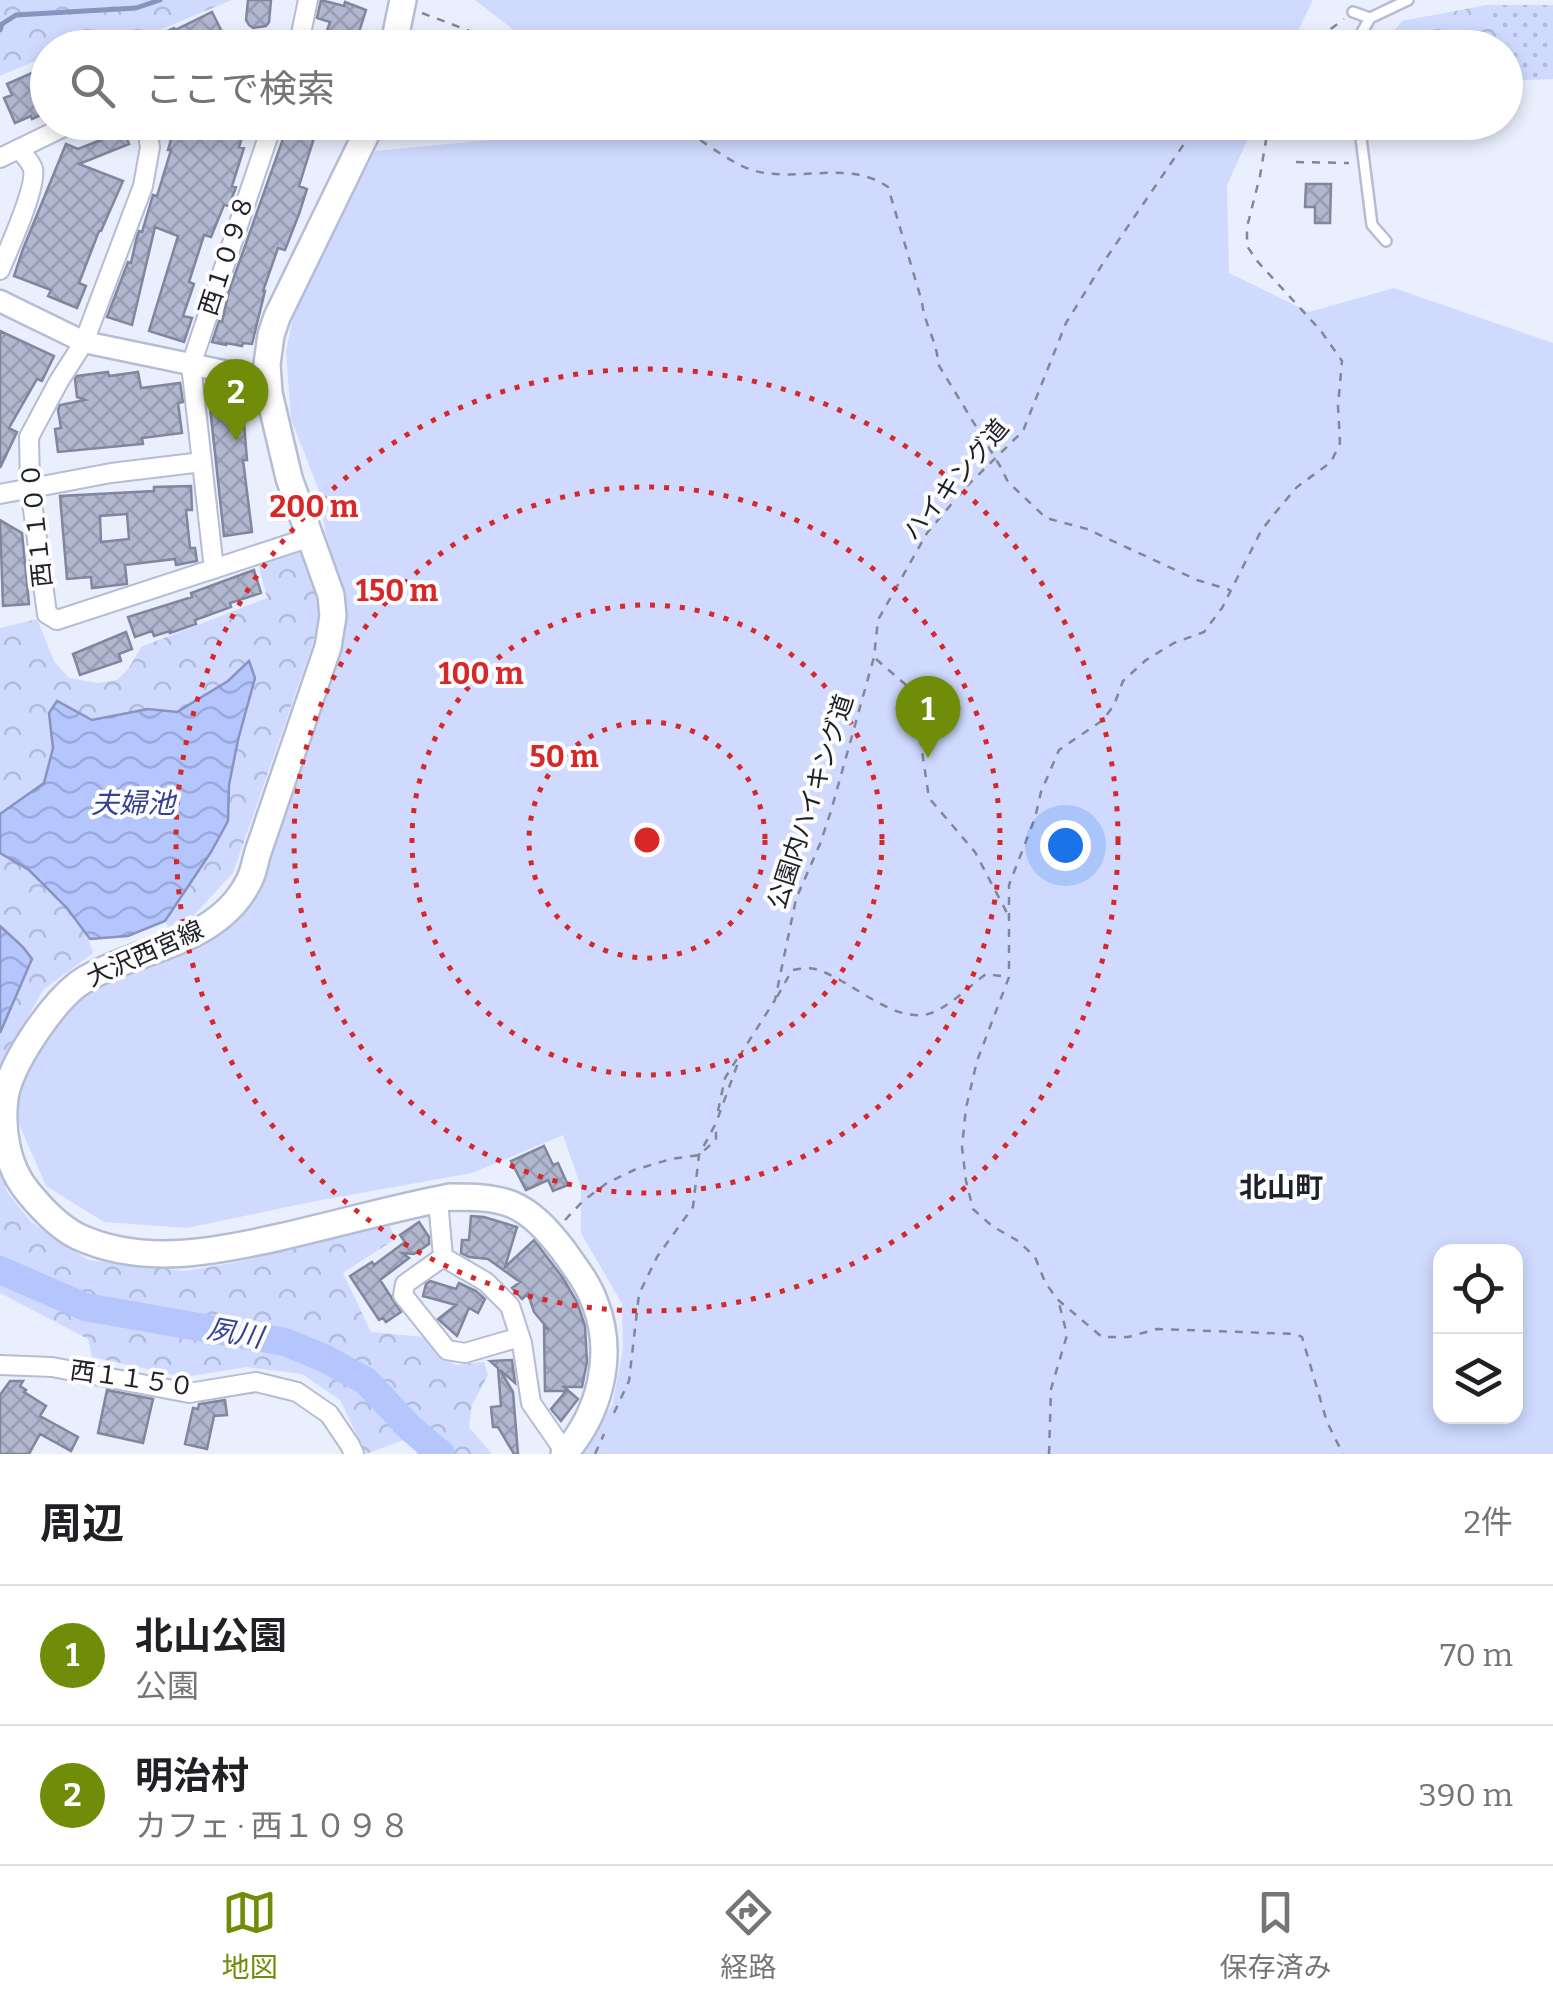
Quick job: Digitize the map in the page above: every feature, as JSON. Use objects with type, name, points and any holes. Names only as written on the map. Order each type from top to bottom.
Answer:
[{"type":"main road","points":[[397,30],[402,3]]},
{"type":"main road","name":"大沢西宮線","points":[[363,140],[278,317],[269,346],[267,380],[289,478],[331,595],[332,616],[328,647],[251,879],[219,919],[204,929],[102,970],[77,985],[42,1020],[3,1094],[6,1136],[12,1169],[40,1206],[76,1236],[105,1246],[167,1254],[217,1251],[438,1200],[468,1197],[516,1206],[551,1234],[583,1278],[596,1304],[602,1330],[599,1394],[576,1440],[564,1453]]},
{"type":"street","points":[[302,30],[308,0]]},
{"type":"street","points":[[0,158],[39,140]]},
{"type":"street","name":"西１１００","points":[[149,140],[148,167],[84,342],[29,437],[30,487],[47,614],[57,620],[312,537]]},
{"type":"street","name":"西１０９８","points":[[214,568],[192,365],[266,140]]},
{"type":"street","points":[[0,270],[33,178],[32,167],[19,150]]},
{"type":"street","points":[[0,301],[84,342],[267,380]]},
{"type":"street","points":[[0,494],[111,473],[202,462]]},
{"type":"street","points":[[438,1200],[443,1257]]},
{"type":"street","points":[[443,1257],[405,1284],[403,1295],[446,1350],[465,1353],[520,1337]]},
{"type":"street","points":[[443,1257],[486,1282],[510,1306],[520,1337],[531,1402],[564,1453]]},
{"type":"street","name":"西１１５０","points":[[0,1365],[52,1368],[189,1393],[256,1382],[297,1392],[329,1414],[354,1454]]},
{"type":"lane","points":[[1363,30],[1370,18],[1408,0]]},
{"type":"lane","points":[[1353,12],[1370,18]]},
{"type":"lane","points":[[1362,140],[1372,225],[1386,241]]},
{"type":"path","points":[[402,3],[470,30]]},
{"type":"path","points":[[1328,30],[1353,12]]},
{"type":"path","points":[[703,140],[747,168],[784,176],[848,172],[874,178],[888,187],[938,352],[938,364],[1008,482],[1046,518],[1087,529],[1197,580],[1231,591]]},
{"type":"path","name":"ハイキング道","points":[[874,657],[878,620],[926,533],[1023,431],[1066,323],[1187,140]]},
{"type":"path","points":[[1266,140],[1247,227],[1247,246],[1322,332],[1342,361],[1340,444],[1331,462],[1297,486],[1275,513],[1222,608],[1204,632],[1146,660],[1123,681],[1114,705],[1102,720],[1060,750],[1048,772],[1009,886],[1009,977],[977,1062],[962,1147],[974,1209],[992,1226],[1018,1241],[1035,1258],[1044,1282],[1058,1299],[1102,1337],[1128,1337],[1158,1329],[1302,1337],[1327,1422],[1343,1454]]},
{"type":"path","points":[[1296,162],[1341,163]]},
{"type":"path","points":[[874,657],[913,691],[929,798],[975,852],[1007,914]]},
{"type":"path","name":"公園内ハイキング道","points":[[775,1000],[796,898],[832,811],[874,657]]},
{"type":"path","points":[[551,1234],[607,1183],[634,1170],[698,1155],[716,1140],[725,1078],[792,970],[812,968],[906,1015],[934,1013],[986,974],[1009,977]]},
{"type":"path","points":[[595,1454],[629,1381],[639,1294],[657,1257],[693,1207],[698,1155]]},
{"type":"path","points":[[1049,1454],[1051,1389],[1068,1335],[1058,1299]]},
{"type":"green space","points":[[0,0],[232,0],[160,30],[30,30],[30,63],[0,76]]},
{"type":"green space","points":[[475,0],[1313,0],[1298,30],[514,30]]},
{"type":"green space","points":[[1487,5],[1553,5],[1553,79],[1524,80],[1523,30],[1499,30]]},
{"type":"green space","points":[[1487,5],[1499,30],[1395,30],[1402,21]]},
{"type":"green space","points":[[491,140],[1247,140],[1227,185],[1229,273],[1309,312],[1394,288],[1553,343],[1553,1454],[571,1454],[612,1406],[623,1349],[622,1304],[581,1233],[581,1187],[563,1135],[472,1173],[187,1228],[104,1222],[46,1186],[13,1110],[43,1038],[91,991],[160,960],[252,895],[271,854],[335,661],[345,606],[318,488],[291,419],[286,352],[295,306],[375,151]]},
{"type":"green space","points":[[299,547],[319,615],[312,646],[233,873],[194,915],[168,927],[165,921],[228,822],[229,785],[255,678],[249,662],[228,681],[177,712],[148,710],[92,720],[49,713],[53,748],[44,783],[0,814],[0,628],[37,619],[54,661],[69,678],[98,683],[117,680],[141,647],[267,598],[258,563]]},
{"type":"green space","points":[[0,853],[29,870],[58,896],[84,931],[93,953],[43,990],[0,1067],[0,1033],[32,959],[0,926]]},
{"type":"green space","points":[[0,1165],[7,1192],[31,1222],[88,1260],[184,1271],[390,1226],[395,1239],[343,1273],[371,1332],[425,1337],[455,1365],[484,1362],[488,1375],[472,1405],[469,1427],[492,1454],[417,1454],[411,1437],[366,1454],[340,1400],[302,1374],[247,1367],[184,1377],[92,1357],[88,1339],[0,1293]]},
{"type":"water","name":"夫婦池","points":[[249,661],[255,678],[229,785],[228,821],[211,852],[165,921],[128,936],[90,939],[67,908],[29,870],[0,853],[0,814],[44,783],[53,748],[49,713],[57,701],[92,720],[148,709],[177,712],[228,681]]},
{"type":"water","points":[[0,926],[32,959],[0,1033]]},
{"type":"building","points":[[248,0],[271,0],[266,26],[249,25]]},
{"type":"building","points":[[321,0],[344,6],[345,2],[366,10],[360,30],[327,30],[330,22],[317,18]]},
{"type":"building","points":[[212,12],[221,30],[175,30]]},
{"type":"building","points":[[30,74],[30,116],[15,123],[4,98],[12,95],[7,84]]},
{"type":"building","points":[[101,140],[127,140],[129,144],[79,164],[123,181],[79,283],[86,286],[77,308],[48,296],[51,290],[14,276],[66,144],[78,149]]},
{"type":"building","points":[[171,140],[241,140],[239,147],[244,148],[229,206],[224,205],[211,237],[204,235],[189,282],[194,284],[183,316],[192,318],[184,342],[149,331],[178,236],[155,227],[132,325],[107,317],[128,262],[131,263],[153,195],[157,196]]},
{"type":"building","points":[[283,140],[313,140],[299,186],[307,189],[285,250],[278,248],[263,291],[252,344],[212,342],[219,321],[222,322],[229,291]]},
{"type":"building","points":[[1306,184],[1331,184],[1330,223],[1315,223],[1315,207],[1305,207]]},
{"type":"building","points":[[0,331],[54,356],[42,381],[37,379],[9,428],[17,432],[0,468]]},
{"type":"building","points":[[108,372],[109,376],[138,372],[141,388],[180,383],[182,433],[142,438],[143,444],[58,452],[55,429],[61,428],[60,405],[85,400],[77,397],[75,379]]},
{"type":"building","points":[[234,394],[235,400],[242,399],[247,460],[243,460],[252,532],[224,536],[209,398]]},
{"type":"building","points":[[191,486],[192,510],[186,510],[190,548],[195,548],[197,561],[176,565],[175,559],[125,565],[127,584],[92,588],[91,577],[67,579],[60,496],[154,491],[154,487]],"holes":[[[127,514],[129,539],[101,542],[100,516]]]},
{"type":"building","points":[[0,520],[22,533],[29,604],[3,606]]},
{"type":"building","points":[[254,570],[261,593],[230,603],[231,607],[195,620],[196,624],[170,633],[154,636],[152,631],[135,637],[128,617],[192,597],[191,593]]},
{"type":"building","points":[[126,632],[132,649],[119,654],[121,661],[80,675],[73,654]]},
{"type":"building","points":[[544,1146],[553,1165],[558,1163],[568,1185],[553,1191],[548,1180],[526,1190],[511,1161]]},
{"type":"building","points":[[471,1216],[517,1227],[505,1267],[534,1240],[577,1302],[585,1326],[587,1362],[582,1387],[564,1387],[578,1399],[561,1421],[551,1409],[566,1391],[545,1391],[544,1327],[549,1330],[534,1312],[528,1294],[522,1299],[512,1288],[520,1282],[488,1259],[461,1253],[462,1240],[469,1240]]},
{"type":"building","points":[[419,1222],[429,1244],[414,1254],[402,1253],[409,1258],[380,1280],[401,1312],[386,1322],[383,1318],[379,1320],[350,1276],[372,1262],[374,1265],[405,1242],[400,1235]]},
{"type":"building","points":[[430,1281],[456,1289],[459,1283],[485,1299],[478,1313],[469,1308],[457,1336],[438,1319],[456,1305],[423,1296]]},
{"type":"building","points":[[512,1360],[515,1383],[500,1370],[513,1392],[518,1454],[514,1454],[498,1427],[493,1427],[491,1407],[501,1406],[498,1368],[490,1361]]},
{"type":"building","points":[[10,1381],[23,1381],[20,1386],[24,1392],[46,1406],[40,1416],[78,1437],[71,1451],[40,1434],[29,1454],[0,1454],[0,1395]]},
{"type":"building","points":[[107,1390],[153,1399],[143,1443],[98,1433]]},
{"type":"building","points":[[225,1400],[227,1415],[214,1416],[207,1449],[185,1444],[193,1408]]},
{"type":"waterway","points":[[0,30],[2,24],[16,15],[136,8],[160,0]]},
{"type":"waterway","name":"夙川","points":[[0,1270],[85,1307],[285,1342],[324,1358],[366,1381],[441,1454]]},
{"type":"place","name":"明治村","points":[[236,441]]},
{"type":"place","name":"北山公園","points":[[928,758]]},
{"type":"district","name":"北山町","points":[[1281,1187]]}]
